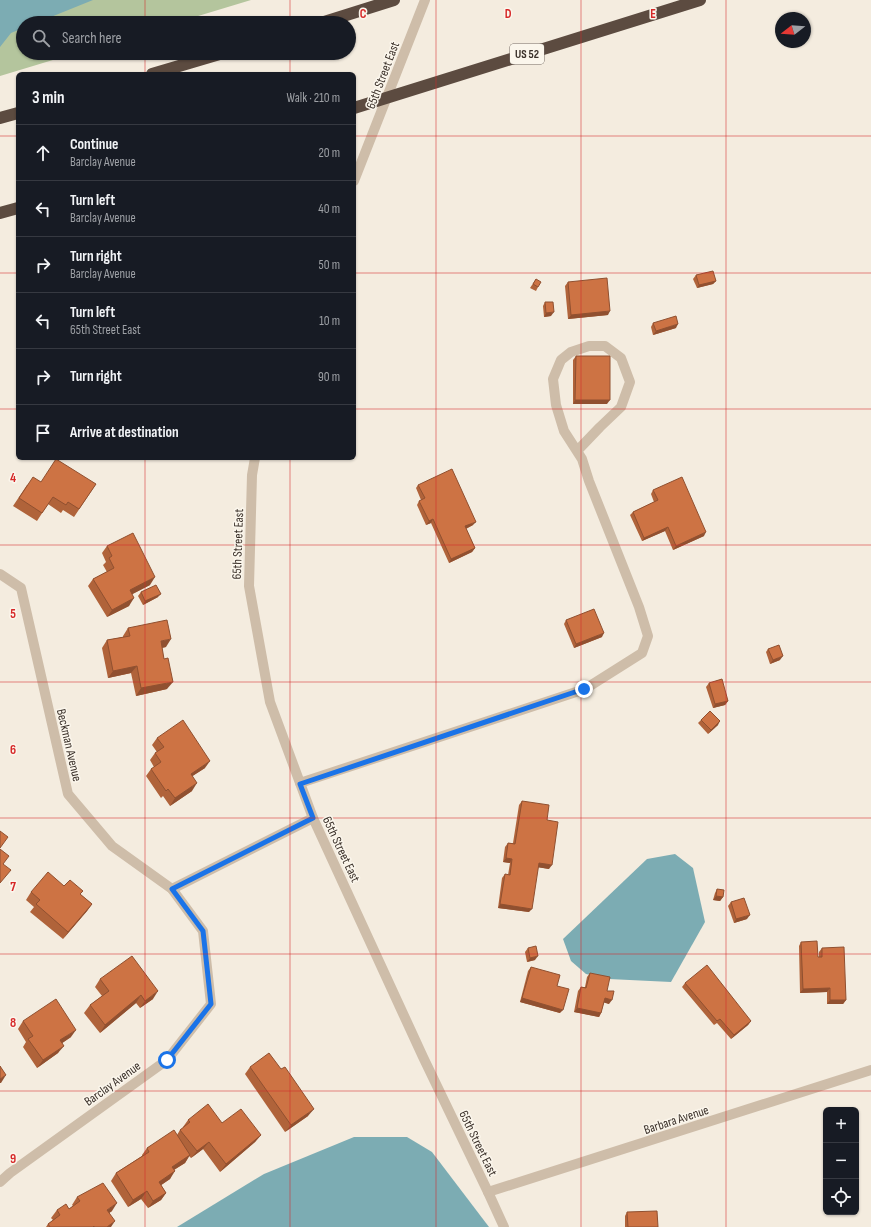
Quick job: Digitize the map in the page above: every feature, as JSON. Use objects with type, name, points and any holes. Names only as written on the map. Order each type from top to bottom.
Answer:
[{"type":"highway","points":[[343,16],[394,0]]},
{"type":"highway","name":"US 52","points":[[356,107],[700,0]]},
{"type":"highway","points":[[159,72],[199,60]]},
{"type":"highway","points":[[0,118],[16,114]]},
{"type":"highway","points":[[0,213],[16,209]]},
{"type":"street","name":"65th Street East","points":[[356,176],[425,0]]},
{"type":"street","points":[[300,784],[584,689],[642,653],[648,636],[639,607],[588,481],[582,459],[564,431],[556,405],[553,379],[561,360],[571,352],[589,346],[605,346],[621,358],[630,382],[620,407],[577,451]]},
{"type":"street","name":"65th Street East","points":[[256,460],[252,475],[249,586],[270,702],[313,818],[423,1057],[504,1227]]},
{"type":"street","name":"Beckman Avenue","points":[[0,574],[21,588],[68,794],[112,846],[172,889]]},
{"type":"street","points":[[172,889],[313,818]]},
{"type":"street","name":"Barclay Avenue","points":[[0,1182],[10,1173],[167,1060],[211,1004],[203,931],[172,889]]},
{"type":"street","name":"Barbara Avenue","points":[[488,1192],[871,1070]]},
{"type":"green space","points":[[0,0],[251,0],[198,16],[16,16],[16,60],[53,60],[0,76]]},
{"type":"water","points":[[0,0],[93,0],[53,16],[16,16],[16,31],[11,33],[0,47]]},
{"type":"water","points":[[675,854],[693,868],[705,922],[671,982],[609,979],[586,974],[571,961],[563,939],[647,859]]},
{"type":"water","points":[[354,1137],[407,1137],[432,1152],[489,1227],[177,1227],[264,1174]]},
{"type":"building","points":[[713,271],[716,281],[699,285],[696,275]]},
{"type":"building","points":[[607,278],[610,311],[571,315],[568,282]]},
{"type":"building","points":[[536,279],[541,282],[538,287],[533,284]]},
{"type":"building","points":[[545,302],[553,302],[554,312],[546,313]]},
{"type":"building","points":[[676,316],[678,324],[656,331],[653,323]]},
{"type":"building","points":[[576,356],[610,356],[610,400],[575,400]]},
{"type":"building","points":[[55,460],[58,460],[96,484],[79,509],[68,502],[66,505],[53,497],[42,513],[19,498],[33,477],[41,482]]},
{"type":"building","points":[[452,469],[476,522],[465,526],[475,548],[451,559],[433,519],[429,521],[419,501],[425,498],[418,485]]},
{"type":"building","points":[[682,477],[706,532],[676,546],[668,527],[644,538],[633,512],[658,500],[653,490]]},
{"type":"building","points":[[133,533],[155,577],[130,590],[134,598],[112,610],[93,579],[114,568],[109,558],[112,556],[107,546]]},
{"type":"building","points":[[156,585],[161,594],[145,601],[141,592]]},
{"type":"building","points":[[594,609],[604,633],[576,644],[566,620]]},
{"type":"building","points":[[167,620],[171,639],[161,641],[164,659],[168,658],[173,682],[141,688],[137,666],[113,671],[107,640],[130,636],[128,628]]},
{"type":"building","points":[[779,645],[783,656],[773,660],[768,649]]},
{"type":"building","points":[[722,679],[728,701],[715,704],[709,683]]},
{"type":"building","points":[[710,711],[720,721],[711,730],[701,720]]},
{"type":"building","points":[[183,720],[210,761],[191,774],[197,783],[175,798],[168,789],[166,791],[151,769],[161,762],[155,753],[164,747],[157,738]]},
{"type":"building","points":[[522,801],[549,805],[547,820],[558,822],[552,865],[539,863],[532,909],[500,904],[505,874],[510,875],[512,859],[506,858],[508,843],[515,844]]},
{"type":"building","points":[[0,831],[8,837],[0,848]]},
{"type":"building","points":[[0,849],[9,856],[3,864],[11,870],[0,883]]},
{"type":"building","points":[[48,872],[64,886],[70,880],[83,891],[80,894],[92,904],[68,932],[36,904],[40,900],[31,892]]},
{"type":"building","points":[[717,889],[724,890],[723,897],[716,896]]},
{"type":"building","points":[[744,898],[750,915],[736,919],[731,902]]},
{"type":"building","points":[[817,941],[818,957],[822,957],[822,948],[844,947],[846,1000],[830,1000],[830,988],[803,989],[801,942]]},
{"type":"building","points":[[536,946],[538,956],[530,958],[528,948]]},
{"type":"building","points":[[132,956],[158,991],[145,1001],[141,995],[105,1025],[90,1005],[109,991],[100,979]]},
{"type":"building","points":[[707,965],[751,1021],[734,1035],[720,1019],[717,1021],[685,983]]},
{"type":"building","points":[[531,967],[560,975],[557,986],[569,989],[563,1010],[522,998]]},
{"type":"building","points":[[590,973],[610,977],[607,991],[614,991],[612,1000],[605,998],[601,1013],[577,1008],[581,987],[586,988]]},
{"type":"building","points":[[56,999],[76,1030],[60,1040],[64,1046],[43,1060],[28,1039],[33,1036],[23,1021]]},
{"type":"building","points":[[269,1053],[281,1069],[285,1067],[314,1109],[291,1125],[250,1067]]},
{"type":"building","points":[[0,1066],[6,1075],[0,1079]]},
{"type":"building","points":[[208,1104],[222,1123],[241,1109],[261,1135],[226,1164],[209,1142],[197,1151],[180,1130],[190,1122],[188,1120]]},
{"type":"building","points":[[174,1130],[190,1155],[172,1167],[175,1171],[159,1182],[166,1193],[153,1201],[147,1191],[133,1200],[116,1173],[149,1152],[147,1148]]},
{"type":"building","points":[[103,1183],[117,1203],[107,1210],[115,1221],[107,1227],[50,1227],[48,1224],[60,1215],[57,1210],[66,1204],[69,1209],[80,1201],[77,1197]]},
{"type":"building","points":[[657,1211],[658,1227],[628,1227],[627,1212]]},
{"type":"route","points":[[167,1060],[211,1004],[203,931],[172,889],[313,818],[300,784],[584,689]]}]
